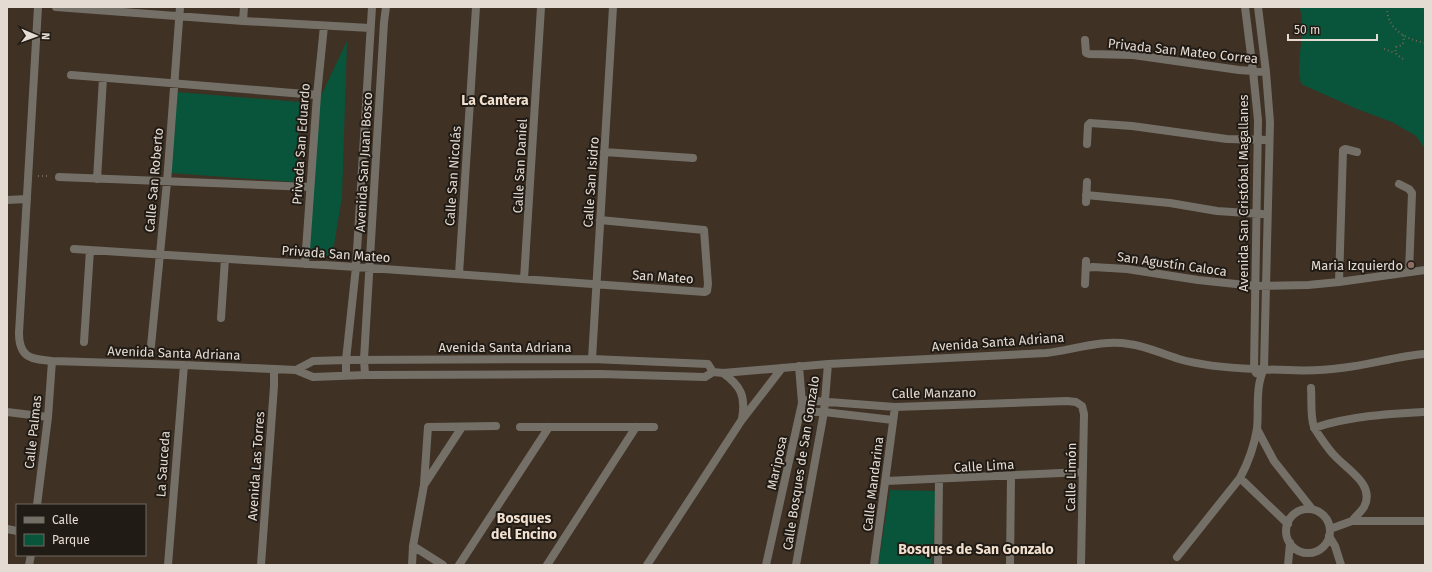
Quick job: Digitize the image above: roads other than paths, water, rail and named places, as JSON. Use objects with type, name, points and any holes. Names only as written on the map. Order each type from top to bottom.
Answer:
[{"type":"street","points":[[7,200],[27,199],[38,7]]},
{"type":"street","points":[[56,7],[110,9],[243,21],[370,28]]},
{"type":"street","name":"Calle San Roberto","points":[[151,346],[167,182],[180,7]]},
{"type":"street","points":[[243,21],[244,7]]},
{"type":"street","name":"Avenida San Juan Bosco","points":[[346,375],[346,360],[356,266],[372,7]]},
{"type":"street","name":"Avenida San Juan Bosco","points":[[365,375],[364,359],[371,268],[384,20],[386,7]]},
{"type":"street","name":"Calle San Nicolás","points":[[459,274],[476,7]]},
{"type":"street","name":"Calle San Daniel","points":[[524,279],[541,7]]},
{"type":"street","name":"Calle San Isidro","points":[[592,359],[613,7]]},
{"type":"street","name":"Avenida San Cristóbal Magallanes","points":[[1245,7],[1258,120],[1254,369],[1259,379]]},
{"type":"street","name":"Avenida San Cristóbal Magallanes","points":[[1177,557],[1240,478],[1248,463],[1257,429],[1259,379],[1264,369],[1270,140],[1266,72],[1258,7]]},
{"type":"street","points":[[371,16],[384,20]]},
{"type":"street","name":"Privada San Eduardo","points":[[305,264],[316,95],[324,26]]},
{"type":"street","name":"Privada San Mateo Correa","points":[[1085,40],[1086,53],[1090,54],[1133,55],[1253,72],[1266,72]]},
{"type":"street","points":[[71,75],[316,95]]},
{"type":"street","points":[[97,179],[103,78]]},
{"type":"street","points":[[1088,144],[1088,125],[1090,123],[1162,130],[1208,137],[1270,140]]},
{"type":"street","points":[[1339,282],[1343,150],[1345,148],[1357,152]]},
{"type":"street","points":[[604,152],[693,158]]},
{"type":"street","points":[[60,177],[310,187]]},
{"type":"street","points":[[1087,182],[1086,199],[1170,203],[1217,211],[1268,214]]},
{"type":"street","points":[[1399,184],[1409,189],[1412,193],[1409,272]]},
{"type":"street","name":"Avenida Santa Adriana","points":[[27,199],[19,340],[26,355],[34,359],[52,361],[296,370],[313,377],[346,375],[624,374],[705,377],[712,372],[723,373],[828,364],[1046,353],[1113,342],[1142,346],[1179,359],[1204,365],[1254,369],[1305,370],[1341,368],[1364,365],[1399,357],[1425,354]]},
{"type":"street","name":"San Mateo","points":[[596,284],[705,292],[708,288],[704,230],[600,220]]},
{"type":"street","name":"Privada San Mateo","points":[[74,249],[356,266],[596,284]]},
{"type":"street","points":[[84,342],[90,250]]},
{"type":"street","points":[[221,318],[225,259]]},
{"type":"street","name":"San Agustín Caloca","points":[[1085,284],[1086,264],[1093,267],[1127,269],[1198,280],[1255,286],[1308,285],[1425,270]]},
{"type":"street","name":"Avenida Santa Adriana","points":[[296,370],[313,361],[364,359],[592,359],[708,364],[712,372]]},
{"type":"street","name":"Calle Palmas","points":[[37,504],[48,416],[52,361]]},
{"type":"street","name":"Calle Bosques de San Gonzalo","points":[[796,565],[824,412],[828,364]]},
{"type":"street","name":"La Sauceda","points":[[168,565],[184,365]]},
{"type":"street","name":"Mariposa","points":[[766,565],[802,400],[799,366]]},
{"type":"street","points":[[647,565],[741,421],[782,368]]},
{"type":"street","name":"Avenida Las Torres","points":[[260,565],[274,386],[274,369]]},
{"type":"street","points":[[723,373],[739,387],[742,394],[744,409],[741,421]]},
{"type":"street","points":[[1290,543],[1302,552],[1316,551],[1322,548],[1327,542],[1330,532],[1352,521],[1364,506],[1367,498],[1366,491],[1356,475],[1333,455],[1314,428],[1311,388]]},
{"type":"street","name":"Calle Manzano","points":[[802,400],[895,407],[1067,401]]},
{"type":"street","name":"Calle Limón","points":[[1067,401],[1076,402],[1082,406],[1084,414],[1081,565]]},
{"type":"street","name":"Calle Mandarina","points":[[874,565],[895,407]]},
{"type":"street","points":[[7,412],[48,416]]},
{"type":"street","name":"Calle Manzano","points":[[800,412],[824,412],[894,420]]},
{"type":"street","points":[[1314,428],[1332,422],[1394,413],[1425,412]]},
{"type":"street","points":[[412,565],[413,546],[424,485],[428,427],[496,426]]},
{"type":"street","points":[[424,485],[462,427]]},
{"type":"street","points":[[520,427],[654,427]]},
{"type":"street","points":[[459,565],[549,427]]},
{"type":"street","points":[[547,565],[636,427]]},
{"type":"street","points":[[1257,429],[1274,461],[1312,509],[1322,514],[1329,523],[1330,532],[1341,565]]},
{"type":"street","name":"Calle Lima","points":[[886,481],[1011,477],[1083,472]]},
{"type":"street","points":[[1010,565],[1011,477]]},
{"type":"street","points":[[1240,478],[1288,524]]},
{"type":"street","points":[[938,565],[939,480]]},
{"type":"street","points":[[1288,565],[1290,543],[1287,534],[1290,519],[1297,512],[1312,509]]},
{"type":"street","points":[[1352,521],[1425,521]]},
{"type":"street","points":[[413,546],[443,565]]},
{"type":"place","name":"Maria Izquierdo","points":[[1411,265]]},
{"type":"district","name":"La Cantera","points":[[495,100]]},
{"type":"district","name":"Bosques del Encino","points":[[524,526]]},
{"type":"district","name":"Bosques de San Gonzalo","points":[[976,549]]}]
